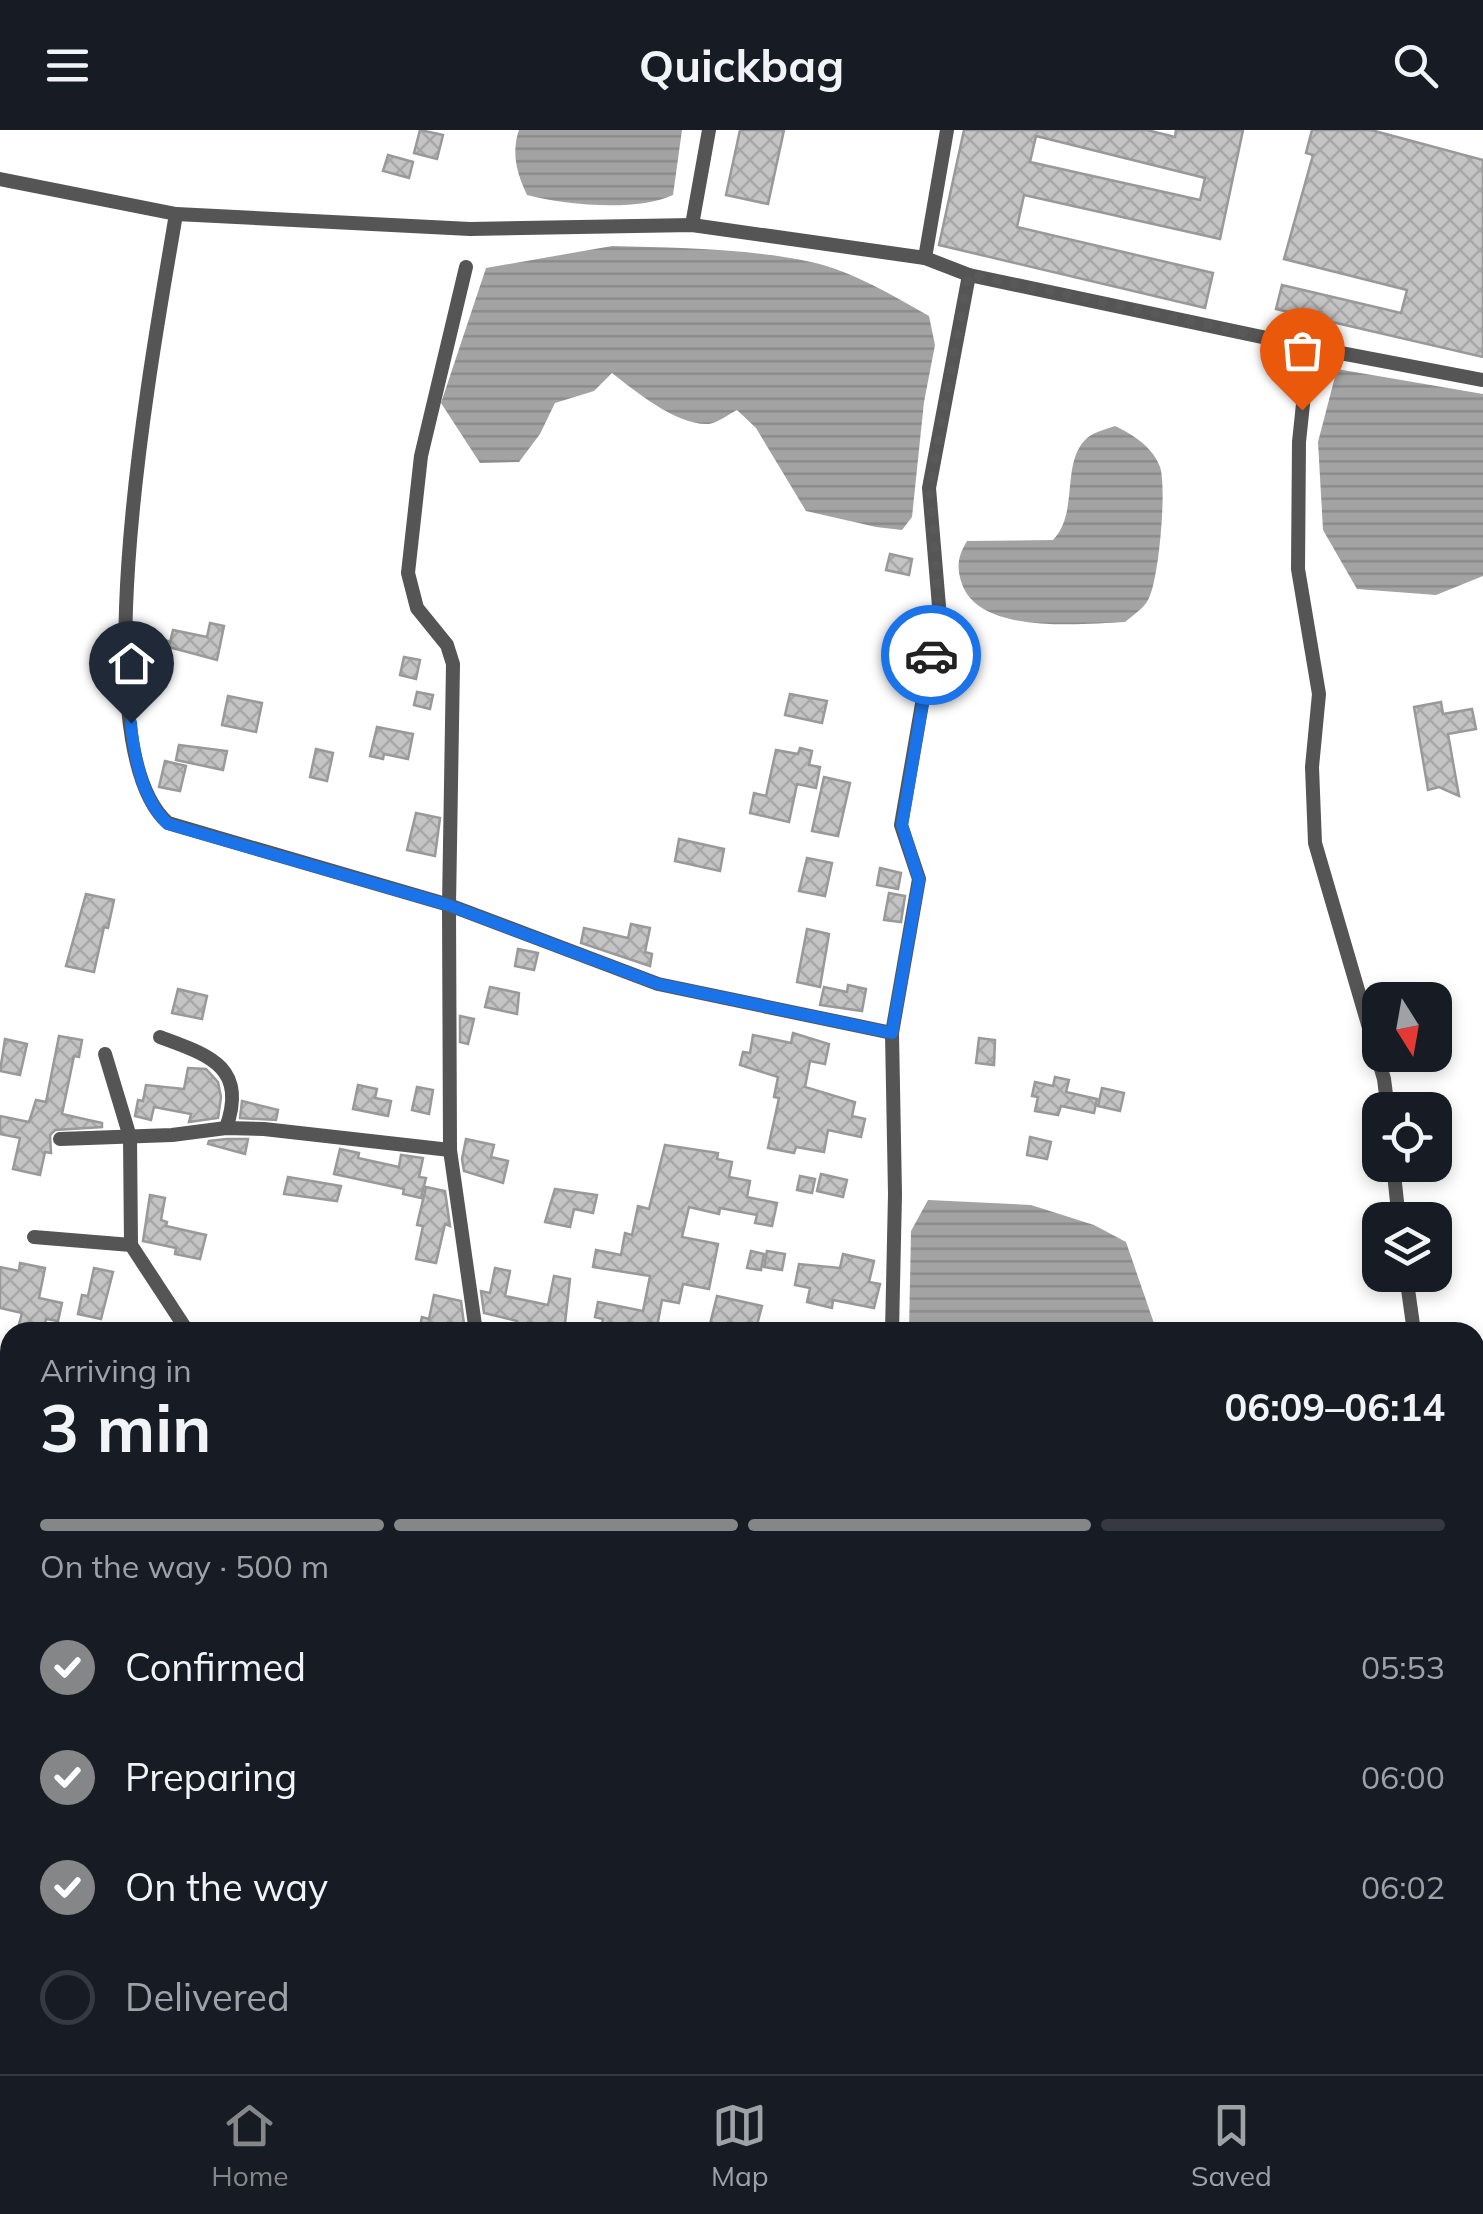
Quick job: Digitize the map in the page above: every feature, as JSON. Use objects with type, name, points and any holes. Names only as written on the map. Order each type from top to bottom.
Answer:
[{"type":"street","points":[[692,225],[710,130]]},
{"type":"street","points":[[925,258],[946,130]]},
{"type":"street","points":[[0,179],[176,214],[470,229],[692,225],[925,258],[969,274],[1483,380]]},
{"type":"street","points":[[176,214],[138,449],[124,654],[134,758],[158,815],[168,824],[448,905],[658,984],[892,1033]]},
{"type":"street","points":[[466,267],[421,456],[408,574],[417,608],[447,645],[453,664],[448,905],[450,1150],[475,1322]]},
{"type":"street","points":[[892,1322],[892,1033],[919,880],[902,825],[939,606],[930,488],[969,274]]},
{"type":"street","points":[[1309,346],[1299,442],[1298,569],[1318,694],[1312,767],[1315,843],[1386,1092]]},
{"type":"street","points":[[160,1037],[212,1057],[228,1075],[231,1089],[226,1128]]},
{"type":"street","points":[[106,1054],[130,1137],[131,1245],[181,1322]]},
{"type":"street","points":[[60,1139],[226,1128],[307,1132],[450,1150]]},
{"type":"street","points":[[34,1238],[131,1245]]},
{"type":"street","points":[[1408,1292],[1413,1322]]},
{"type":"shaded area","points":[[519,130],[682,130],[673,195],[640,204],[601,205],[527,195],[516,163]]},
{"type":"shaded area","points":[[612,246],[737,251],[811,262],[857,278],[929,316],[935,345],[924,402],[912,517],[902,530],[806,511],[756,428],[737,410],[709,424],[697,423],[657,406],[612,373],[594,391],[555,403],[540,434],[519,462],[480,463],[441,403],[486,268]]},
{"type":"shaded area","points":[[1337,369],[1483,394],[1483,576],[1436,595],[1357,589],[1323,530],[1318,442]]},
{"type":"shaded area","points":[[1115,426],[1147,447],[1157,460],[1162,477],[1158,555],[1146,603],[1125,622],[1059,624],[1010,619],[989,612],[972,600],[959,572],[967,541],[1053,540],[1066,516],[1078,450],[1091,435]]},
{"type":"shaded area","points":[[928,1200],[1031,1205],[1094,1225],[1126,1242],[1154,1322],[909,1322],[911,1231]]},
{"type":"building","points":[[420,130],[443,135],[437,159],[414,153]]},
{"type":"building","points":[[740,130],[784,130],[768,204],[726,195]]},
{"type":"building","points":[[964,130],[1147,130],[1175,137],[1176,130],[1243,130],[1220,239],[1024,195],[1017,227],[1213,273],[1205,308],[939,245]],"holes":[[[1036,136],[1205,178],[1200,200],[1030,162]]]},
{"type":"building","points":[[1312,130],[1371,130],[1483,160],[1483,357],[1276,309],[1282,285],[1401,313],[1407,290],[1284,259],[1313,155],[1306,153]]},
{"type":"building","points":[[388,155],[413,162],[409,178],[383,171]]},
{"type":"building","points":[[890,554],[912,559],[909,575],[886,570]]},
{"type":"building","points":[[210,623],[224,626],[217,660],[169,647],[173,630],[207,637]]},
{"type":"building","points":[[153,638],[168,641],[165,657],[150,654]]},
{"type":"building","points":[[404,657],[420,660],[416,679],[400,675]]},
{"type":"building","points":[[417,692],[433,695],[430,709],[414,705]]},
{"type":"building","points":[[790,694],[827,701],[822,723],[785,715]]},
{"type":"building","points":[[228,696],[262,703],[256,732],[222,725]]},
{"type":"building","points":[[1441,702],[1443,714],[1472,709],[1476,729],[1448,734],[1459,796],[1439,787],[1428,790],[1414,707]]},
{"type":"building","points":[[377,727],[413,734],[408,759],[384,754],[383,759],[370,756]]},
{"type":"building","points":[[179,745],[227,751],[223,770],[176,760]]},
{"type":"building","points":[[800,748],[812,751],[809,765],[820,767],[816,788],[797,784],[789,822],[750,813],[754,793],[766,796],[776,750],[798,754]]},
{"type":"building","points":[[316,749],[333,753],[327,781],[310,777]]},
{"type":"building","points":[[165,761],[186,766],[180,791],[159,787]]},
{"type":"building","points":[[824,777],[850,783],[838,836],[812,831]]},
{"type":"building","points":[[416,813],[440,818],[435,856],[407,850]]},
{"type":"building","points":[[679,839],[724,849],[720,871],[675,861]]},
{"type":"building","points":[[807,858],[832,863],[825,896],[799,891]]},
{"type":"building","points":[[880,868],[901,873],[898,889],[877,885]]},
{"type":"building","points":[[889,893],[905,896],[901,922],[884,920]]},
{"type":"building","points":[[86,894],[114,900],[94,972],[66,966]]},
{"type":"building","points":[[631,924],[650,928],[645,952],[652,954],[650,966],[581,943],[584,928],[628,938]]},
{"type":"building","points":[[807,929],[829,934],[820,987],[797,982]]},
{"type":"building","points":[[518,949],[538,953],[534,970],[515,966]]},
{"type":"building","points":[[848,985],[866,989],[862,1011],[820,1005],[824,987],[847,992]]},
{"type":"building","points":[[490,987],[519,993],[517,1014],[485,1007]]},
{"type":"building","points":[[178,989],[207,996],[202,1019],[172,1013]]},
{"type":"building","points":[[460,1016],[474,1019],[468,1044],[460,1042]]},
{"type":"building","points":[[793,1033],[829,1044],[825,1064],[810,1061],[805,1087],[855,1102],[852,1116],[865,1119],[861,1137],[828,1130],[824,1152],[796,1147],[794,1153],[768,1148],[779,1098],[774,1097],[778,1077],[740,1065],[743,1052],[750,1053],[753,1035],[791,1043]]},
{"type":"building","points":[[59,1036],[82,1040],[79,1057],[74,1056],[62,1114],[102,1123],[102,1127],[55,1130],[50,1135],[51,1153],[45,1152],[40,1175],[13,1169],[20,1138],[0,1134],[0,1116],[29,1122],[36,1100],[46,1102]]},
{"type":"building","points":[[979,1038],[995,1040],[994,1065],[976,1063]]},
{"type":"building","points":[[5,1039],[27,1044],[20,1075],[0,1071]]},
{"type":"building","points":[[188,1068],[206,1069],[218,1082],[218,1118],[189,1122],[191,1114],[154,1107],[151,1120],[135,1116],[146,1085],[184,1089]]},
{"type":"building","points":[[1055,1077],[1069,1080],[1066,1092],[1097,1099],[1094,1113],[1061,1106],[1058,1115],[1035,1111],[1035,1082],[1053,1086]]},
{"type":"building","points":[[358,1085],[377,1089],[375,1098],[391,1101],[388,1116],[353,1109]]},
{"type":"building","points":[[417,1087],[433,1090],[429,1114],[412,1110]]},
{"type":"building","points":[[1102,1088],[1124,1093],[1120,1111],[1098,1106]]},
{"type":"building","points":[[242,1101],[278,1110],[276,1120],[240,1118]]},
{"type":"building","points":[[1030,1137],[1051,1142],[1047,1159],[1027,1155]]},
{"type":"building","points":[[248,1139],[245,1154],[208,1144]]},
{"type":"building","points":[[466,1139],[494,1145],[491,1157],[508,1161],[503,1183],[464,1171]]},
{"type":"building","points":[[665,1145],[718,1153],[717,1159],[732,1162],[729,1177],[750,1181],[747,1197],[777,1203],[772,1226],[755,1223],[757,1215],[720,1208],[719,1214],[689,1207],[682,1237],[718,1244],[709,1289],[683,1284],[679,1303],[662,1300],[658,1322],[602,1322],[595,1317],[598,1302],[643,1311],[650,1276],[593,1267],[596,1250],[621,1255],[625,1233],[632,1235],[638,1206],[649,1209]]},
{"type":"building","points":[[340,1149],[359,1153],[358,1158],[399,1167],[401,1155],[423,1158],[419,1177],[426,1178],[421,1198],[403,1194],[404,1189],[334,1174]]},
{"type":"building","points":[[821,1174],[847,1180],[843,1197],[817,1191]]},
{"type":"building","points":[[800,1176],[815,1179],[812,1193],[797,1190]]},
{"type":"building","points":[[288,1177],[341,1186],[337,1201],[284,1194]]},
{"type":"building","points":[[426,1187],[445,1191],[450,1226],[445,1224],[436,1263],[416,1259],[423,1226],[417,1225]]},
{"type":"building","points":[[555,1189],[597,1195],[593,1213],[574,1209],[570,1227],[545,1222]]},
{"type":"building","points":[[150,1195],[165,1198],[161,1220],[167,1222],[166,1226],[206,1235],[200,1259],[175,1254],[176,1248],[143,1241]]},
{"type":"building","points":[[751,1251],[764,1254],[761,1270],[747,1268]]},
{"type":"building","points":[[767,1251],[785,1254],[782,1270],[764,1267]]},
{"type":"building","points":[[843,1254],[874,1261],[869,1282],[880,1284],[874,1308],[833,1300],[832,1308],[807,1302],[810,1288],[795,1285],[799,1264],[840,1268]]},
{"type":"building","points":[[20,1263],[45,1268],[39,1298],[62,1303],[58,1321],[20,1322],[22,1313],[0,1308],[0,1267],[19,1271]]},
{"type":"building","points":[[94,1268],[113,1272],[101,1319],[78,1314],[82,1295],[88,1296]]},
{"type":"building","points":[[495,1268],[510,1271],[505,1296],[548,1305],[554,1276],[570,1279],[565,1322],[517,1322],[484,1313],[481,1291],[490,1293]]},
{"type":"building","points":[[434,1295],[461,1301],[464,1322],[421,1322],[422,1317],[429,1319]]},
{"type":"building","points":[[717,1296],[762,1306],[758,1322],[710,1322]]},
{"type":"way so far","points":[[931,655],[939,606],[930,488],[969,274],[1309,346],[1302,410]]},
{"type":"route","points":[[131,723],[134,758],[158,815],[168,824],[448,905],[658,984],[892,1033],[919,880],[902,825],[931,655]]}]
